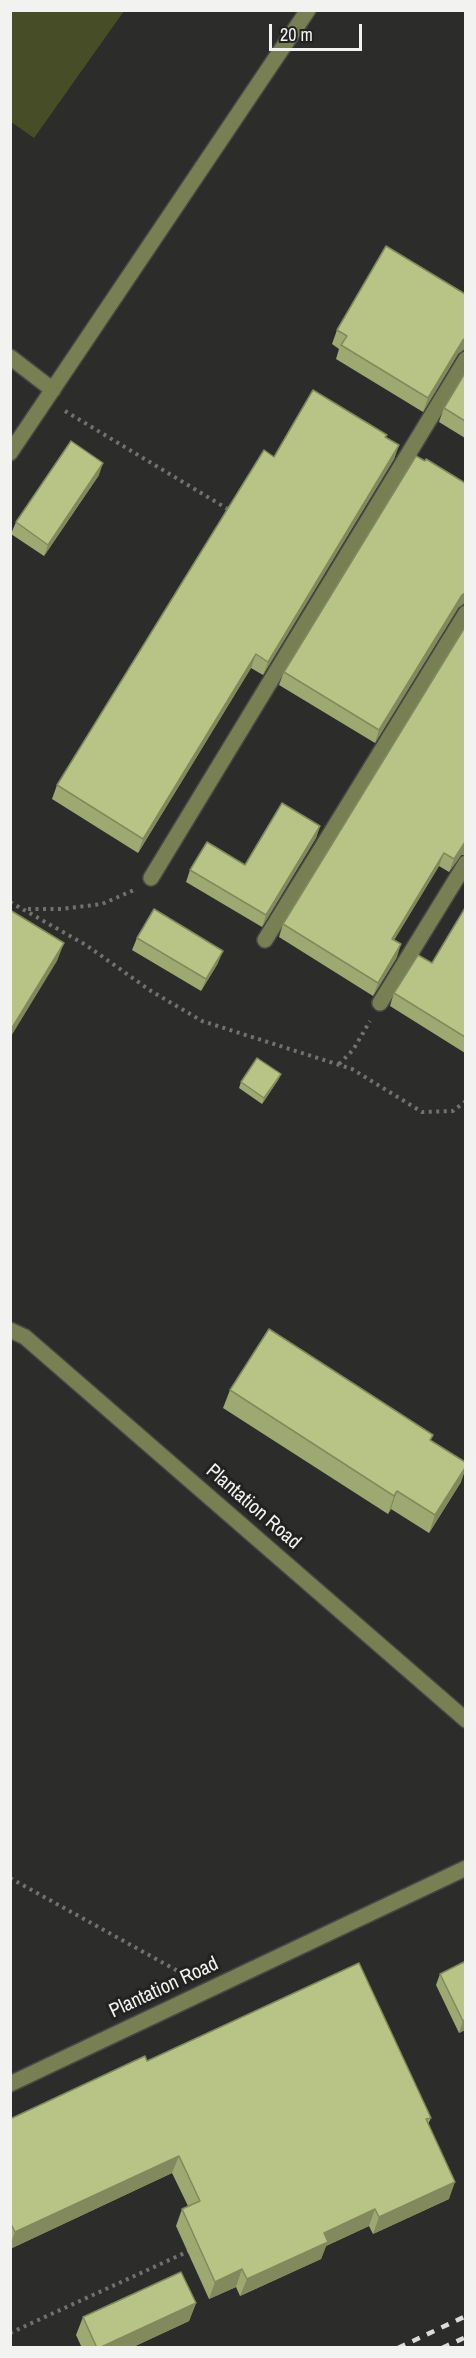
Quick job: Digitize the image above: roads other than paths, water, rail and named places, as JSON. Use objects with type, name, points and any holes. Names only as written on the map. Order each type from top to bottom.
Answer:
[{"type":"lane","points":[[10,453],[308,10]]},
{"type":"lane","points":[[10,357],[50,394]]},
{"type":"lane","points":[[151,878],[465,359]]},
{"type":"lane","points":[[266,940],[465,613]]},
{"type":"lane","points":[[381,1003],[465,863]]},
{"type":"lane","name":"Plantation Road","points":[[10,1330],[25,1337],[465,1720]]},
{"type":"lane","name":"Plantation Road","points":[[10,2084],[465,1868]]},
{"type":"railway","points":[[398,2348],[466,2316]]},
{"type":"railway","points":[[442,2348],[466,2337]]}]
